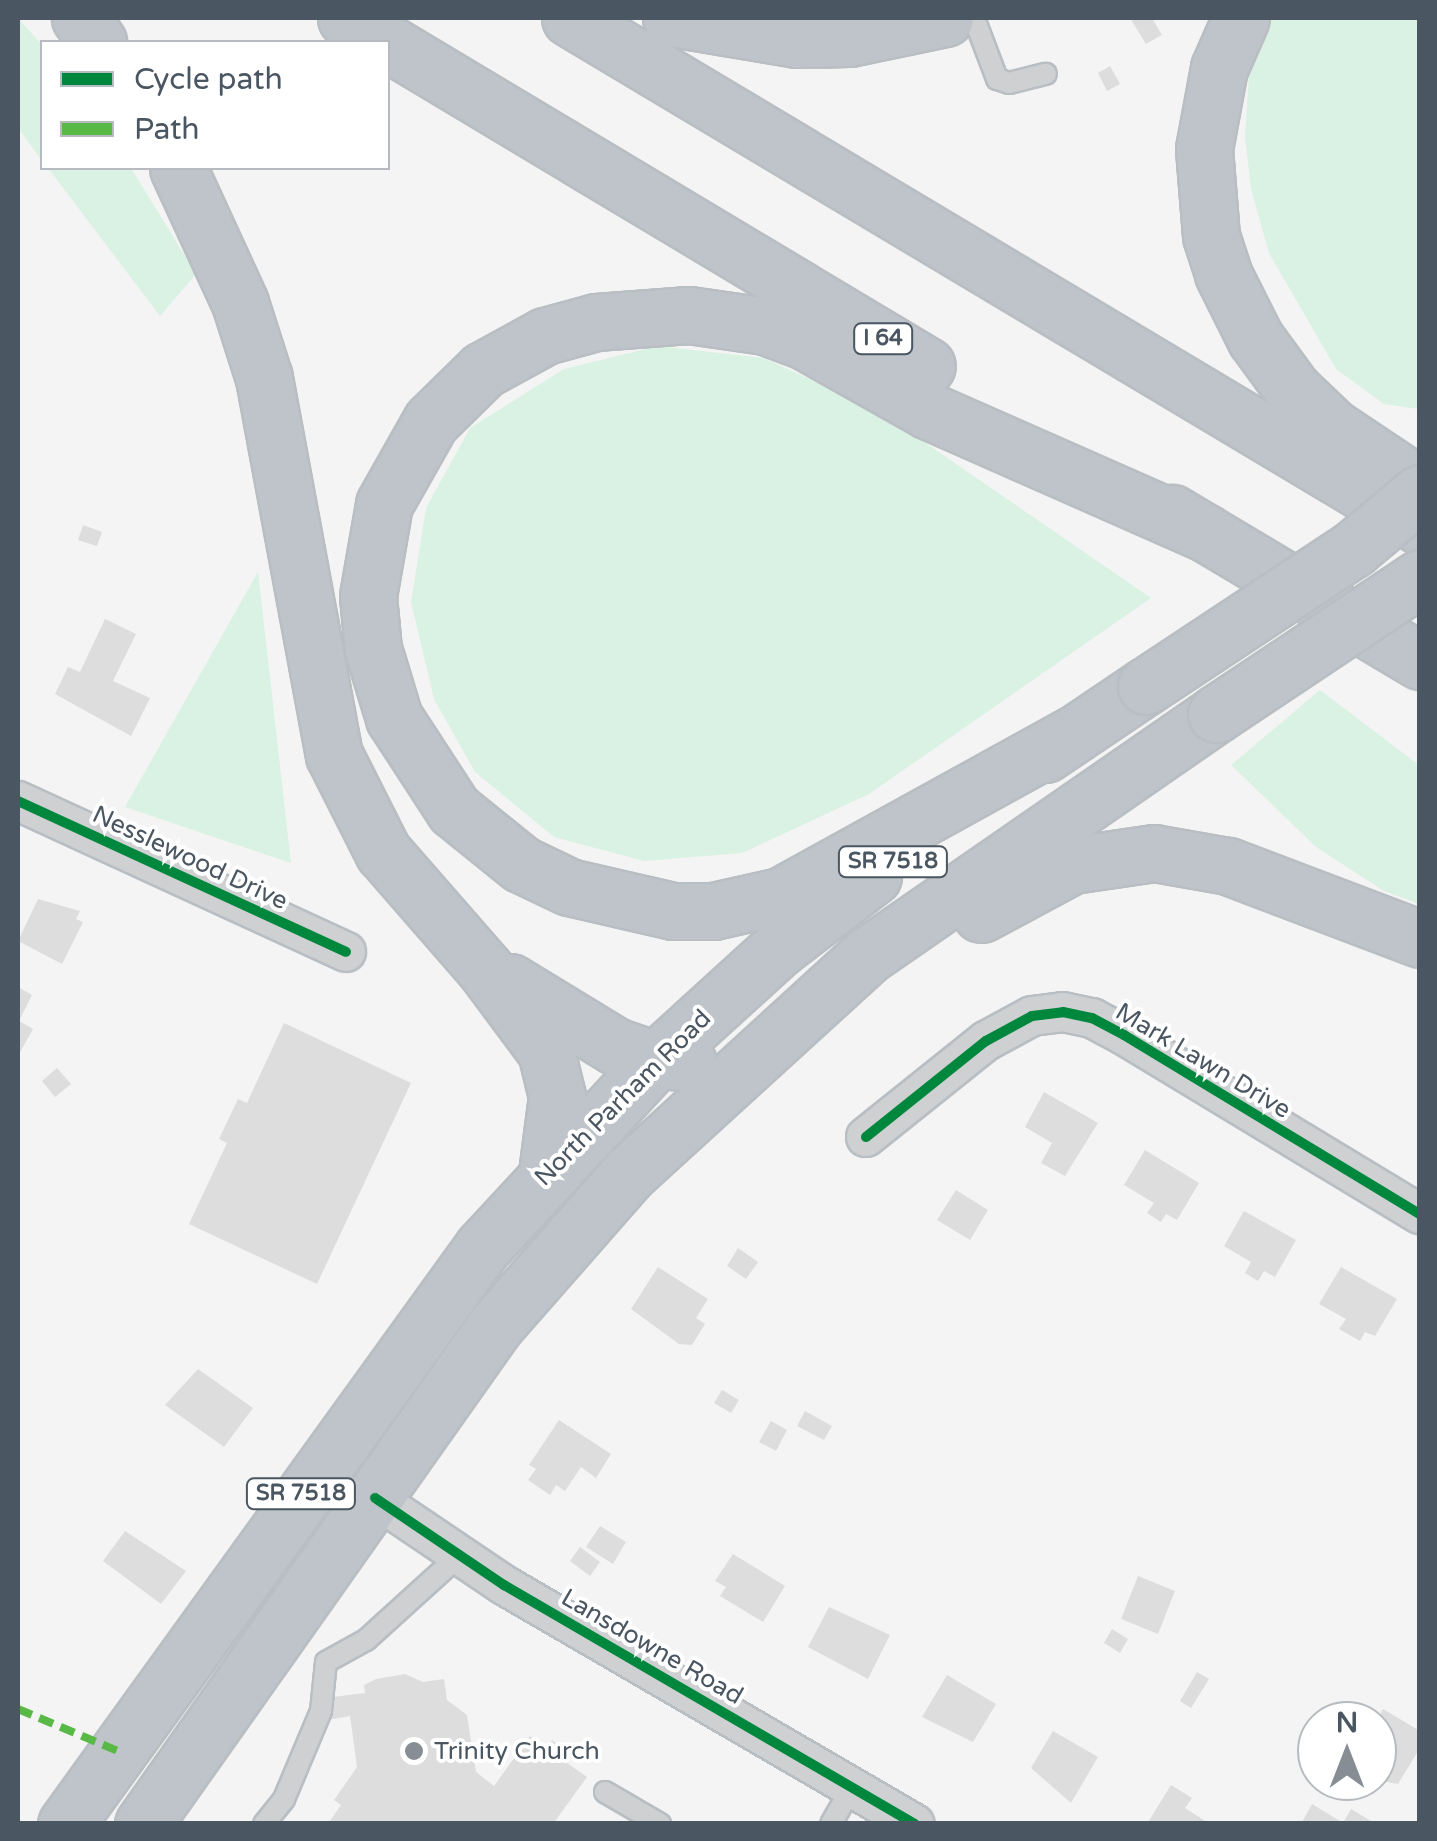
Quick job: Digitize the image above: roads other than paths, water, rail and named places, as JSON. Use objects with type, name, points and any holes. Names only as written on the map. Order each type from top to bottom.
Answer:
[{"type":"highway","points":[[80,18],[96,40]]},
{"type":"highway","name":"I 64","points":[[346,18],[383,40]]},
{"type":"highway","points":[[570,18],[1420,526]]},
{"type":"highway","points":[[672,18],[796,39],[849,38],[945,18]]},
{"type":"highway","points":[[1241,18],[1219,68],[1204,149],[1211,236],[1223,274],[1255,338],[1293,390],[1333,428],[1420,485]]},
{"type":"highway","name":"I 64","points":[[390,44],[1420,661]]},
{"type":"highway","points":[[179,170],[240,303],[269,396],[334,754],[384,852],[537,1034],[553,1074],[557,1120],[547,1172]]},
{"type":"highway","points":[[1074,734],[780,896],[713,911],[673,911],[569,888],[521,864],[454,810],[394,718],[373,649],[368,596],[384,504],[430,421],[483,370],[546,336],[596,322],[690,315],[765,326],[805,341],[930,411],[1205,533]]},
{"type":"highway","name":"North Parham Road","points":[[66,1824],[399,1356],[547,1172],[656,1060],[809,926],[1074,734],[1353,548],[1420,493]]},
{"type":"highway","name":"SR 7518","points":[[143,1824],[495,1326],[627,1175],[868,955],[958,888],[1420,578]]},
{"type":"highway","points":[[495,1326],[602,1244],[843,1020],[931,950],[1036,880],[1109,856],[1193,856],[1420,939]]},
{"type":"highway","points":[[485,969],[615,1046],[656,1060],[704,1060],[769,1045]]},
{"type":"street","name":"Nesslewood Drive","points":[[18,800],[346,952]]},
{"type":"street","name":"Mark Lawn Drive","points":[[866,1136],[986,1041],[1032,1016],[1063,1012],[1092,1018],[1124,1035],[1420,1214]]},
{"type":"street","name":"Lansdowne Road","points":[[374,1498],[914,1824]]},
{"type":"lane","points":[[974,18],[997,78],[1009,83],[1046,74]]},
{"type":"lane","points":[[264,1824],[284,1799],[321,1711],[326,1662],[366,1640],[461,1554]]},
{"type":"lane","points":[[831,1824],[852,1787]]},
{"type":"lane","points":[[605,1792],[660,1824]]},
{"type":"place","name":"Trinity Church","points":[[414,1751]]}]
